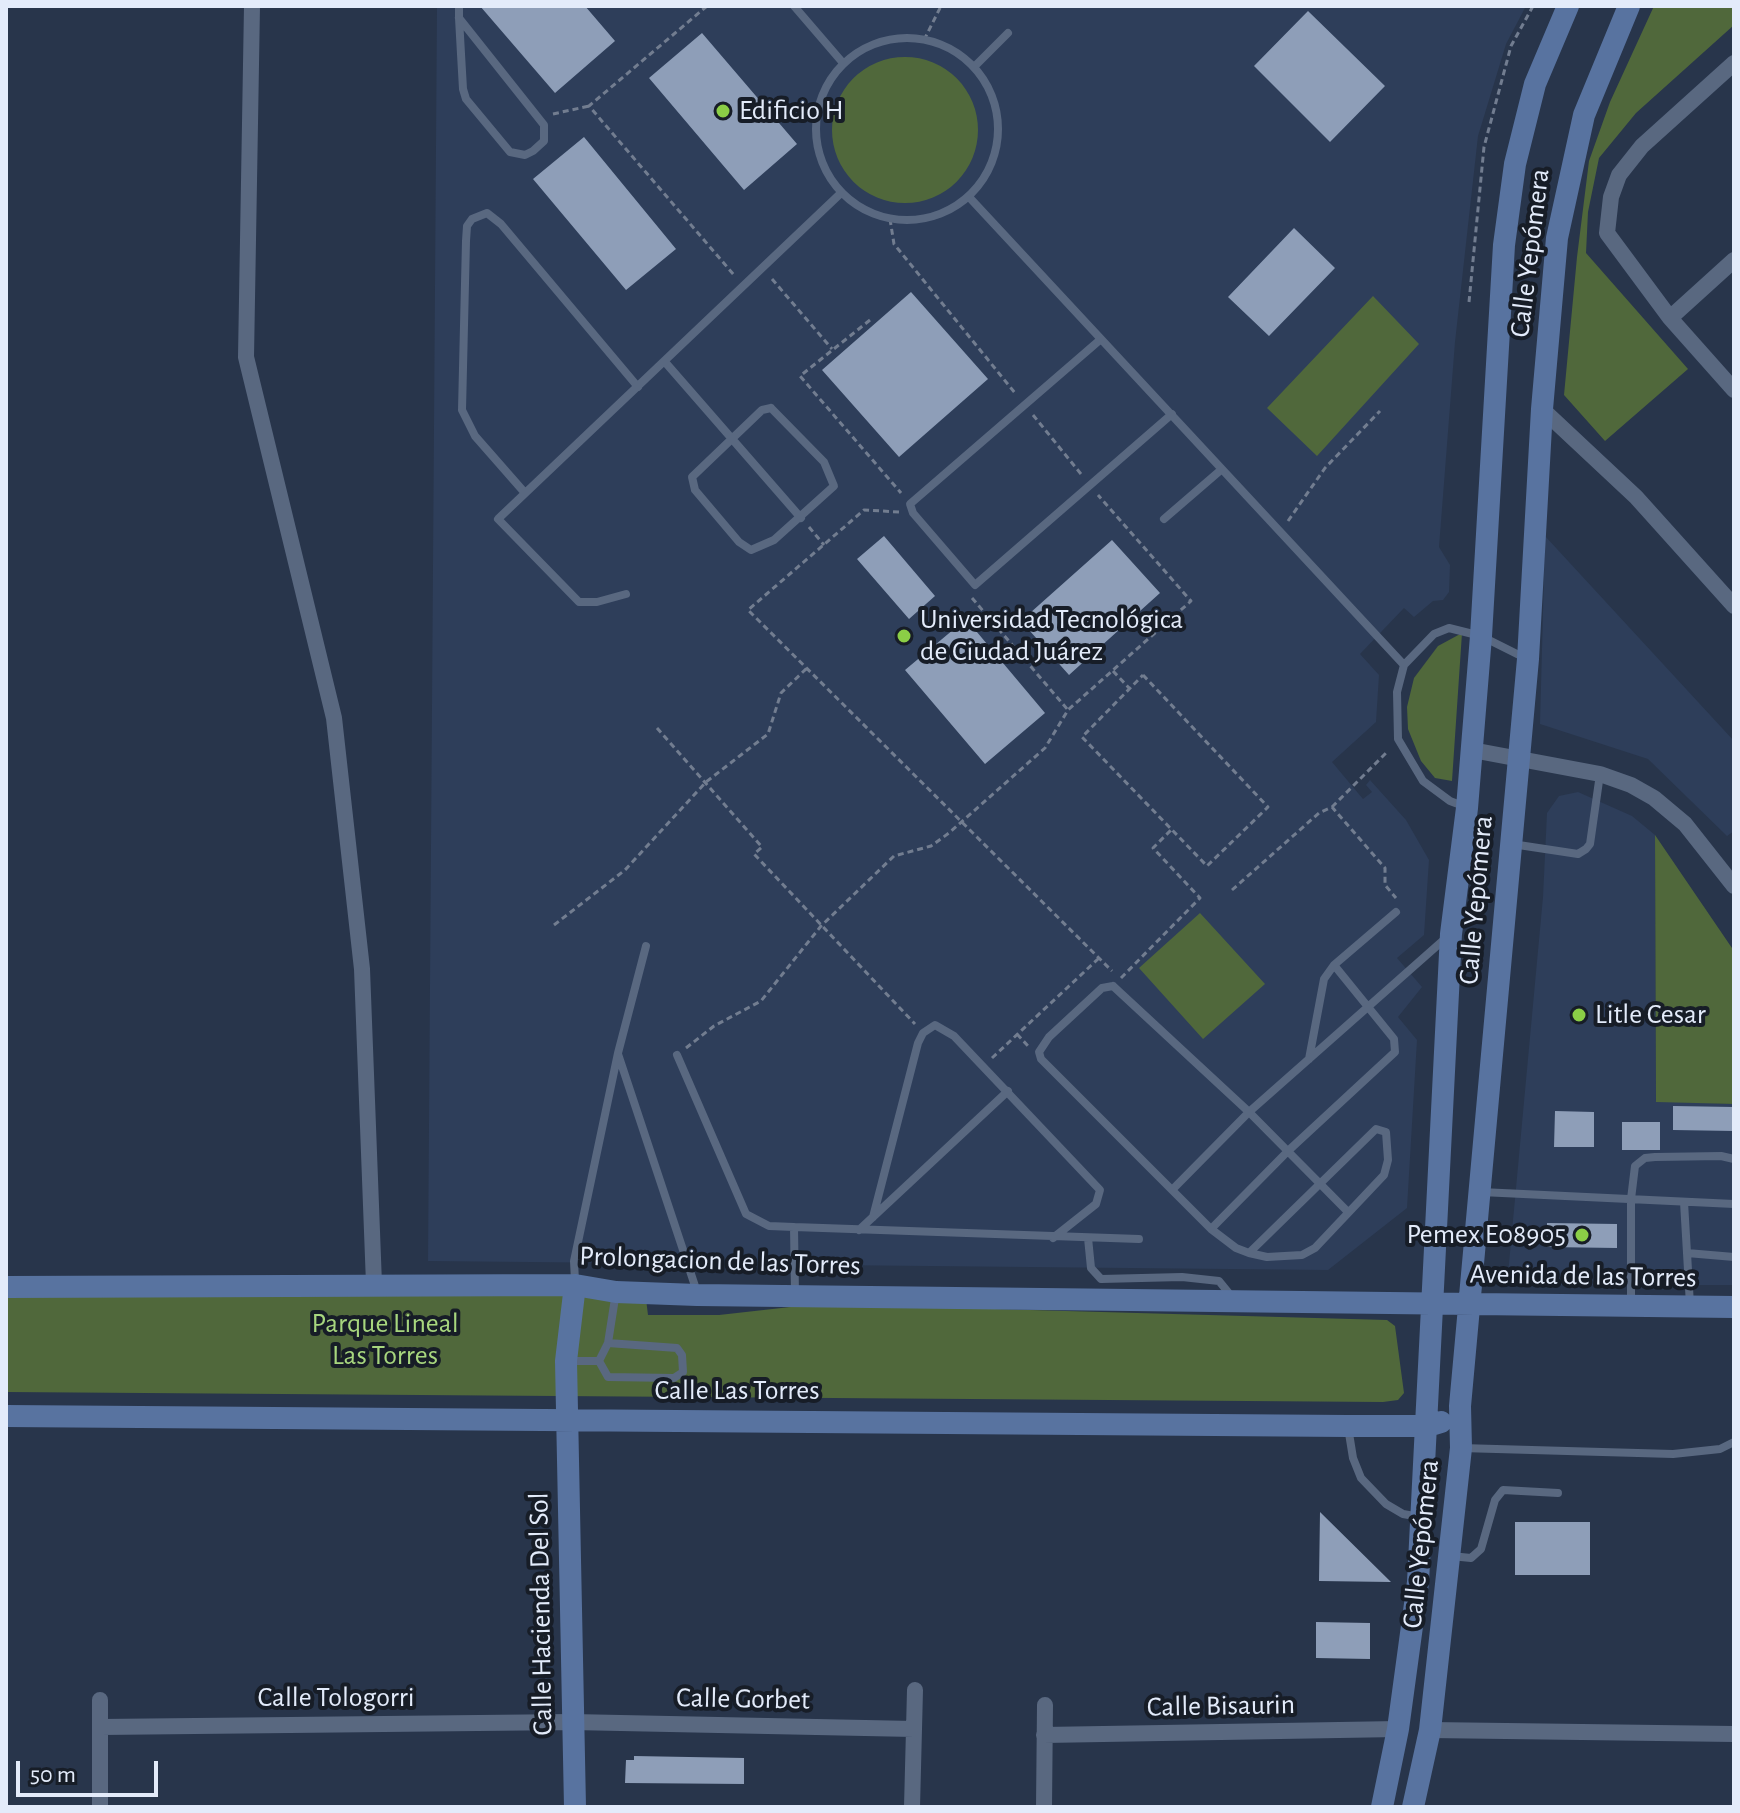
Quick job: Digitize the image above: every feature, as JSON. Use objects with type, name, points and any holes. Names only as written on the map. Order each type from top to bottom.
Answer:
[{"type":"main road","name":"Calle Yepómera","points":[[1382,1807],[1398,1729],[1418,1582],[1451,934],[1467,808],[1481,636],[1504,245],[1515,164],[1535,84],[1568,6]]},
{"type":"main road","name":"Calle Yepómera","points":[[1413,1807],[1430,1730],[1461,1448],[1460,1406],[1528,659],[1542,409],[1557,238],[1567,180],[1584,115],[1629,6]]},
{"type":"main road","name":"Prolongacion de las Torres","points":[[6,1287],[575,1285],[616,1292],[697,1295],[1431,1304]]},
{"type":"main road","name":"Calle Hacienda Del Sol","points":[[575,1285],[566,1361],[575,1807]]},
{"type":"main road","name":"Avenida de las Torres","points":[[1431,1304],[1734,1307]]},
{"type":"main road","points":[[1428,1426],[1445,1419],[1460,1406]]},
{"type":"main road","name":"Calle Las Torres","points":[[6,1416],[1428,1426]]},
{"type":"street","points":[[252,6],[246,357],[334,718],[362,969],[374,1284]]},
{"type":"street","points":[[1734,63],[1642,146],[1619,175],[1611,197],[1607,233],[1670,318],[1734,390]]},
{"type":"street","points":[[1670,318],[1734,260]]},
{"type":"street","points":[[1542,409],[1636,497],[1734,606]]},
{"type":"street","points":[[1472,750],[1600,774],[1654,798],[1729,865],[1734,886]]},
{"type":"street","points":[[912,1807],[915,1690]]},
{"type":"street","points":[[100,1700],[100,1807]]},
{"type":"street","points":[[1044,1807],[1045,1705]]},
{"type":"street","name":"Calle Tologorri","points":[[101,1727],[572,1722]]},
{"type":"street","name":"Calle Gorbet","points":[[572,1722],[914,1729]]},
{"type":"street","name":"Calle Bisaurin","points":[[1044,1735],[1398,1729]]},
{"type":"street","points":[[1430,1730],[1734,1734]]},
{"type":"lane","points":[[459,6],[459,18],[463,89],[471,108],[503,146],[515,154],[533,151],[547,134],[539,117],[459,18]]},
{"type":"lane","points":[[794,6],[843,63]]},
{"type":"lane","points":[[974,67],[1008,33]]},
{"type":"lane","points":[[895,38],[924,40],[951,50],[974,67],[990,91],[997,119],[996,147],[987,174],[969,197],[946,212],[919,220],[890,219],[864,210],[841,193],[827,174],[818,151],[815,127],[824,92],[843,63],[867,47],[895,38]]},
{"type":"lane","points":[[626,594],[579,602],[498,519],[764,270],[841,193]]},
{"type":"lane","points":[[969,197],[1404,665]]},
{"type":"lane","points":[[525,493],[475,436],[462,410],[466,241],[472,219],[487,213],[501,224],[638,387]]},
{"type":"lane","points":[[1101,339],[1024,404],[912,509],[975,585],[1172,414]]},
{"type":"lane","points":[[665,362],[801,518]]},
{"type":"lane","points":[[771,408],[824,462],[834,486],[801,518],[757,550],[739,542],[692,483],[695,470],[762,410],[771,408]]},
{"type":"lane","points":[[1164,519],[1222,469]]},
{"type":"lane","points":[[1467,808],[1450,801],[1423,781],[1398,739],[1397,692],[1404,665],[1441,630],[1449,628],[1481,636],[1528,659]]},
{"type":"lane","points":[[1511,844],[1578,854],[1586,849],[1590,844],[1600,774]]},
{"type":"lane","points":[[1309,1059],[1318,997],[1324,979],[1334,965],[1396,912]]},
{"type":"lane","points":[[1172,1190],[1249,1112],[1451,934]]},
{"type":"lane","points":[[575,1285],[574,1261],[618,1053],[646,946]]},
{"type":"lane","points":[[1211,1229],[1288,1151],[1395,1052],[1394,1039],[1334,965]]},
{"type":"lane","points":[[1249,1253],[1320,1183],[1376,1129],[1386,1132],[1388,1160],[1384,1175],[1315,1248],[1302,1255],[1284,1258],[1249,1253],[1225,1242],[1041,1059],[1039,1052],[1049,1037],[1102,988],[1116,983],[1249,1112],[1320,1183],[1348,1212]]},
{"type":"lane","points":[[873,1217],[896,1120],[923,1033],[935,1025],[944,1027],[1100,1190],[1096,1204],[1053,1238]]},
{"type":"lane","points":[[618,1053],[697,1295]]},
{"type":"lane","points":[[677,1055],[746,1214],[756,1222],[769,1226],[859,1230],[1139,1239]]},
{"type":"lane","points":[[859,1230],[1008,1091]]},
{"type":"lane","points":[[1631,1306],[1632,1171],[1645,1158],[1721,1156],[1734,1159]]},
{"type":"lane","points":[[1480,1192],[1734,1204]]},
{"type":"lane","points":[[1684,1202],[1690,1307]]},
{"type":"lane","points":[[794,1227],[795,1296]]},
{"type":"lane","points":[[1088,1238],[1091,1268],[1101,1279],[1182,1277],[1219,1281],[1236,1301]]},
{"type":"lane","points":[[1687,1253],[1734,1257]]},
{"type":"lane","points":[[608,1343],[677,1348],[682,1355],[683,1372],[674,1378],[615,1379],[603,1373],[599,1361],[608,1343],[616,1292]]},
{"type":"lane","points":[[566,1361],[599,1361]]},
{"type":"lane","points":[[1348,1426],[1353,1458],[1361,1478],[1386,1504],[1403,1514],[1422,1518]]},
{"type":"lane","points":[[1461,1448],[1673,1454],[1720,1449],[1734,1442]]},
{"type":"lane","points":[[1451,1556],[1471,1558],[1481,1549],[1495,1500],[1503,1490],[1558,1493]]},
{"type":"path","points":[[539,117],[589,106],[707,6]]},
{"type":"path","points":[[924,40],[941,6]]},
{"type":"path","points":[[1469,302],[1484,147],[1511,46],[1533,6]]},
{"type":"path","points":[[589,106],[744,287]]},
{"type":"path","points":[[677,1055],[714,1026],[761,1001],[821,926],[894,856],[931,846],[1045,748],[1068,710],[1191,601],[1090,486],[894,244],[890,219]]},
{"type":"path","points":[[764,270],[832,350]]},
{"type":"path","points":[[870,320],[800,376],[912,509]]},
{"type":"path","points":[[1279,530],[1299,510],[1325,468],[1380,411]]},
{"type":"path","points":[[912,509],[864,510],[748,610],[962,819],[1099,958],[1116,983],[1200,898],[1153,848],[1172,829]]},
{"type":"path","points":[[801,518],[824,545]]},
{"type":"path","points":[[975,585],[967,592],[1068,710]]},
{"type":"path","points":[[554,925],[625,870],[706,782],[768,734],[781,693],[807,668]]},
{"type":"path","points":[[1113,671],[1130,689]]},
{"type":"path","points":[[1143,675],[1268,807],[1207,866],[1082,737],[1130,689],[1143,675]]},
{"type":"path","points":[[657,728],[762,847],[754,854],[923,1033]]},
{"type":"path","points":[[1232,890],[1319,813],[1332,807],[1371,771],[1398,739]]},
{"type":"path","points":[[1332,807],[1385,868],[1383,879],[1395,896],[1396,912]]},
{"type":"path","points":[[983,1066],[1099,958]]},
{"type":"shaded area","name":"Universidad Tecnológica de Ciudad Juárez","points":[[437,6],[1526,6],[1506,44],[1478,136],[1455,342],[1439,547],[1450,565],[1449,592],[1443,600],[1433,601],[1414,617],[1404,608],[1360,654],[1379,675],[1376,722],[1332,762],[1363,799],[1372,792],[1366,785],[1370,780],[1406,820],[1429,860],[1424,935],[1397,958],[1422,987],[1398,1017],[1417,1040],[1407,1208],[1328,1270],[428,1261]]},
{"type":"shaded area","points":[[1545,536],[1734,741],[1734,831],[1727,836],[1648,759],[1540,724]]},
{"type":"shaded area","points":[[1578,792],[1632,816],[1655,835],[1656,1101],[1734,1104],[1734,1285],[1507,1285],[1543,897],[1547,813],[1559,796]]},
{"type":"green space","points":[[1654,6],[1734,6],[1734,25],[1636,113],[1599,158],[1588,212],[1586,253],[1688,369],[1605,441],[1564,395],[1577,257],[1589,161],[1610,102]]},
{"type":"green space","points":[[905,57],[933,62],[957,78],[973,102],[978,130],[973,158],[957,182],[933,198],[905,203],[877,198],[853,182],[837,158],[832,130],[837,102],[853,78],[877,62]]},
{"type":"green space","points":[[1373,296],[1419,344],[1317,456],[1267,408]]},
{"type":"green space","points":[[1462,633],[1452,781],[1435,778],[1421,761],[1408,729],[1407,707],[1414,678],[1438,646]]},
{"type":"green space","points":[[1655,835],[1734,951],[1734,1104],[1656,1102]]},
{"type":"green space","points":[[1200,913],[1265,984],[1203,1039],[1139,968]]},
{"type":"green space","name":"Parque Lineal Las Torres","points":[[374,1284],[646,1299],[648,1315],[719,1315],[817,1304],[1387,1320],[1395,1326],[1404,1393],[1398,1400],[1383,1402],[6,1392],[6,1288]]},
{"type":"building","points":[[480,6],[585,6],[615,41],[555,93]]},
{"type":"building","points":[[1308,11],[1385,86],[1330,142],[1254,66]]},
{"type":"building","name":"Edificio H","points":[[702,33],[797,144],[744,190],[649,78]]},
{"type":"building","points":[[584,137],[676,249],[626,290],[533,179]]},
{"type":"building","points":[[1294,228],[1335,268],[1269,336],[1228,297]]},
{"type":"building","points":[[911,292],[988,379],[899,457],[822,370]]},
{"type":"building","points":[[884,536],[935,596],[909,619],[857,559]]},
{"type":"building","points":[[1112,540],[1160,593],[1069,675],[1021,621]]},
{"type":"building","points":[[966,619],[1045,713],[985,764],[905,670]]},
{"type":"building","points":[[1673,1106],[1734,1107],[1734,1131],[1673,1130]]},
{"type":"building","points":[[1555,1111],[1594,1112],[1594,1147],[1554,1147]]},
{"type":"building","points":[[1622,1122],[1660,1122],[1660,1150],[1622,1150]]},
{"type":"building","name":"Pemex E08905","points":[[1547,1223],[1617,1224],[1617,1248],[1547,1247]]},
{"type":"building","points":[[1320,1512],[1391,1582],[1319,1581]]},
{"type":"building","points":[[1515,1522],[1590,1522],[1590,1575],[1515,1575]]},
{"type":"building","points":[[1316,1622],[1370,1623],[1370,1659],[1316,1658]]},
{"type":"building","points":[[634,1756],[744,1758],[744,1784],[625,1783],[626,1760],[634,1760]]},
{"type":"place","name":"Edificio H","points":[[723,111]]},
{"type":"place","name":"Universidad Tecnológica de Ciudad Juárez","points":[[904,636]]},
{"type":"place","name":"Litle Cesar","points":[[1579,1015]]},
{"type":"place","name":"Pemex E08905","points":[[1582,1235]]}]
